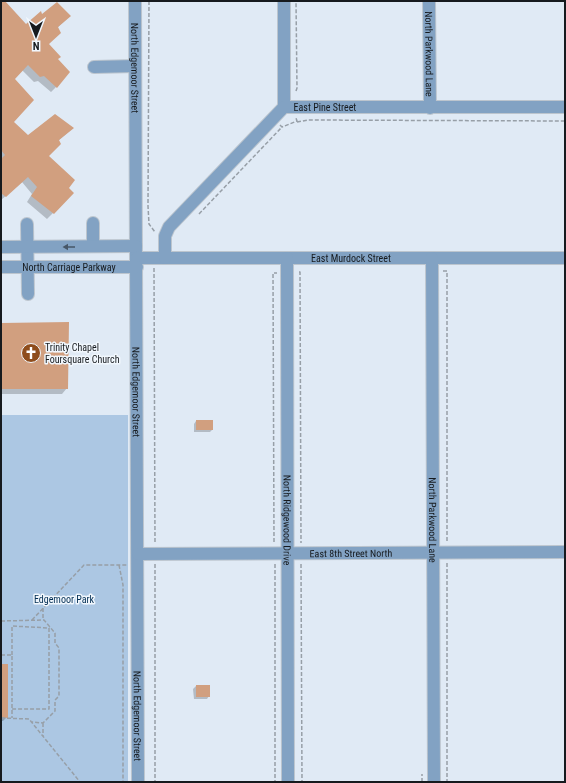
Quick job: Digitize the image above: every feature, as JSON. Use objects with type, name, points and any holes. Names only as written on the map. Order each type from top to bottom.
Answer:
[{"type":"street","name":"North Edgemoor Street","points":[[135,1],[138,782]]},
{"type":"street","points":[[284,1],[284,107]]},
{"type":"street","name":"North Parkwood Lane","points":[[429,1],[430,108]]},
{"type":"street","points":[[94,67],[135,66]]},
{"type":"street","name":"East Pine Street","points":[[160,258],[168,227],[284,107],[565,107]]},
{"type":"street","points":[[93,223],[93,246]]},
{"type":"street","points":[[27,224],[28,294]]},
{"type":"street","name":"North Carriage Parkway","points":[[1,247],[93,246],[137,257]]},
{"type":"street","name":"North Carriage Parkway","points":[[1,267],[28,267],[137,257]]},
{"type":"street","name":"East Murdock Street","points":[[137,257],[565,258]]},
{"type":"street","name":"North Ridgewood Drive","points":[[287,258],[288,782]]},
{"type":"street","name":"North Parkwood Lane","points":[[432,258],[434,782]]},
{"type":"street","name":"East 8th Street North","points":[[138,560],[274,553],[565,552]]},
{"type":"path","points":[[149,1],[148,206],[149,224],[155,232],[155,236]]},
{"type":"path","points":[[295,122],[308,120],[565,121]]},
{"type":"path","points":[[199,214],[282,127]]},
{"type":"path","points":[[155,782],[155,560],[160,258]]},
{"type":"path","points":[[447,271],[447,782]]},
{"type":"path","points":[[276,782],[274,273],[300,272],[302,782]]},
{"type":"path","points":[[32,620],[84,565],[119,565],[138,560],[155,560]]},
{"type":"path","points":[[119,565],[123,585],[123,782]]},
{"type":"path","points":[[32,722],[43,722],[55,711],[55,700],[59,696],[59,648],[55,643],[55,633],[43,620],[43,608]]},
{"type":"path","points":[[1,621],[43,620]]},
{"type":"path","points":[[12,709],[49,709],[49,628],[12,626],[12,655],[12,709],[12,718]]},
{"type":"path","points":[[1,655],[12,655]]},
{"type":"path","points":[[1,718],[29,719],[80,782]]},
{"type":"path","points":[[43,722],[43,736]]},
{"type":"green space","name":"Edgemoor Park","points":[[1,415],[128,415],[128,782],[1,782]]},
{"type":"building","points":[[1,1],[5,1],[26,24],[41,11],[42,14],[57,2],[71,16],[58,27],[61,33],[49,44],[61,57],[58,59],[70,72],[57,88],[44,76],[40,77],[28,65],[15,79],[34,100],[14,122],[28,135],[55,114],[74,128],[59,140],[61,144],[49,156],[75,180],[69,188],[74,193],[54,214],[31,196],[37,187],[28,177],[6,197],[1,193],[1,159],[5,155],[1,150]]},
{"type":"building","points":[[69,322],[68,389],[1,389],[1,323]]},
{"type":"building","points":[[196,420],[213,420],[213,430],[196,430]]},
{"type":"building","points":[[1,664],[8,664],[8,718],[1,717]]},
{"type":"building","points":[[196,685],[210,685],[210,697],[196,697]]},
{"type":"place","name":"Trinity Chapel Foursquare Church","points":[[31,353]]}]
